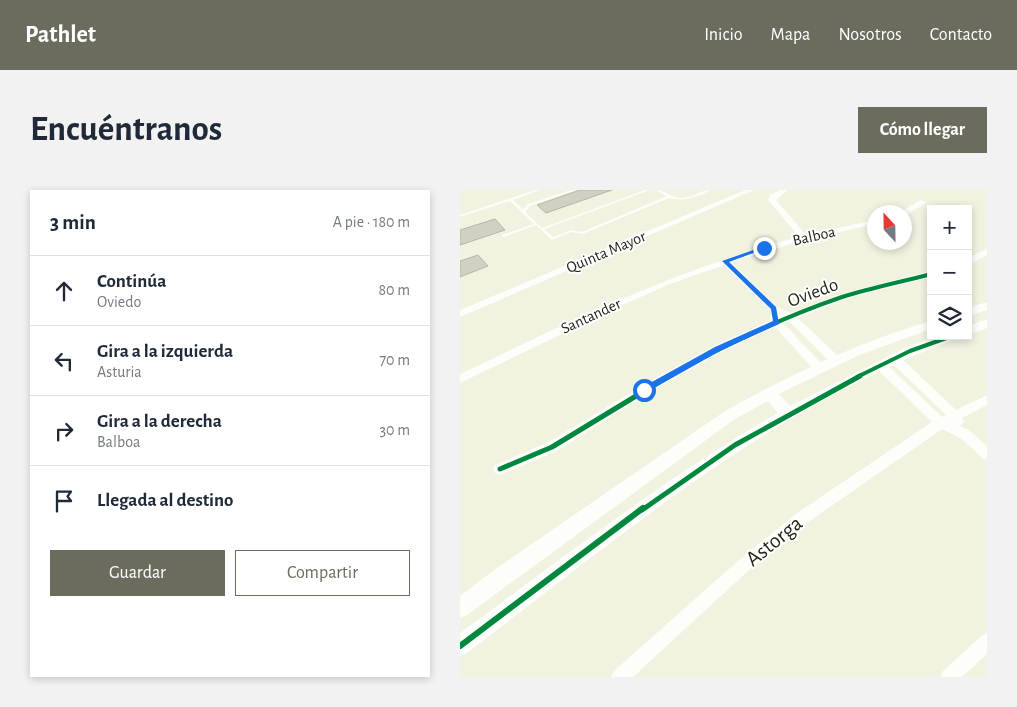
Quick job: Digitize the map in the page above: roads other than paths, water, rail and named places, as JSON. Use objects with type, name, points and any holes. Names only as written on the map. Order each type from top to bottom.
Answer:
[{"type":"street","name":"Quinta Mayor","points":[[460,314],[751,190]]},
{"type":"street","points":[[786,190],[773,197],[772,200],[803,237]]},
{"type":"street","points":[[912,208],[923,202]]},
{"type":"street","name":"Balboa","points":[[725,261],[803,237],[867,223]]},
{"type":"street","points":[[972,260],[987,252]]},
{"type":"street","points":[[725,261],[774,309],[791,317],[834,360]]},
{"type":"street","name":"Santander","points":[[460,379],[618,303],[725,261]]},
{"type":"street","name":"Oviedo","points":[[500,468],[542,453],[678,370],[717,349],[776,322],[843,297],[927,275]]},
{"type":"street","points":[[972,311],[987,306]]},
{"type":"street","points":[[774,309],[776,322],[818,367]]},
{"type":"street","points":[[972,329],[987,323]]},
{"type":"street","points":[[460,608],[501,576],[730,415],[769,392],[818,367],[927,325]]},
{"type":"street","points":[[914,330],[928,345]]},
{"type":"street","points":[[460,646],[657,498],[735,445],[788,414],[887,362],[941,340]]},
{"type":"street","points":[[887,362],[987,454]]},
{"type":"street","points":[[769,392],[788,414]]},
{"type":"street","name":"Astorga","points":[[620,677],[773,540],[948,419],[987,400]]},
{"type":"street","points":[[950,677],[987,642]]},
{"type":"lane","points":[[460,216],[538,190]]},
{"type":"lane","points":[[523,212],[529,205],[574,190]]},
{"type":"lane","points":[[542,230],[648,190]]},
{"type":"lane","points":[[657,190],[668,197],[684,200],[709,190]]},
{"type":"lane","points":[[510,199],[552,239],[571,231],[582,233],[668,197]]},
{"type":"lane","points":[[503,236],[536,224]]}]
